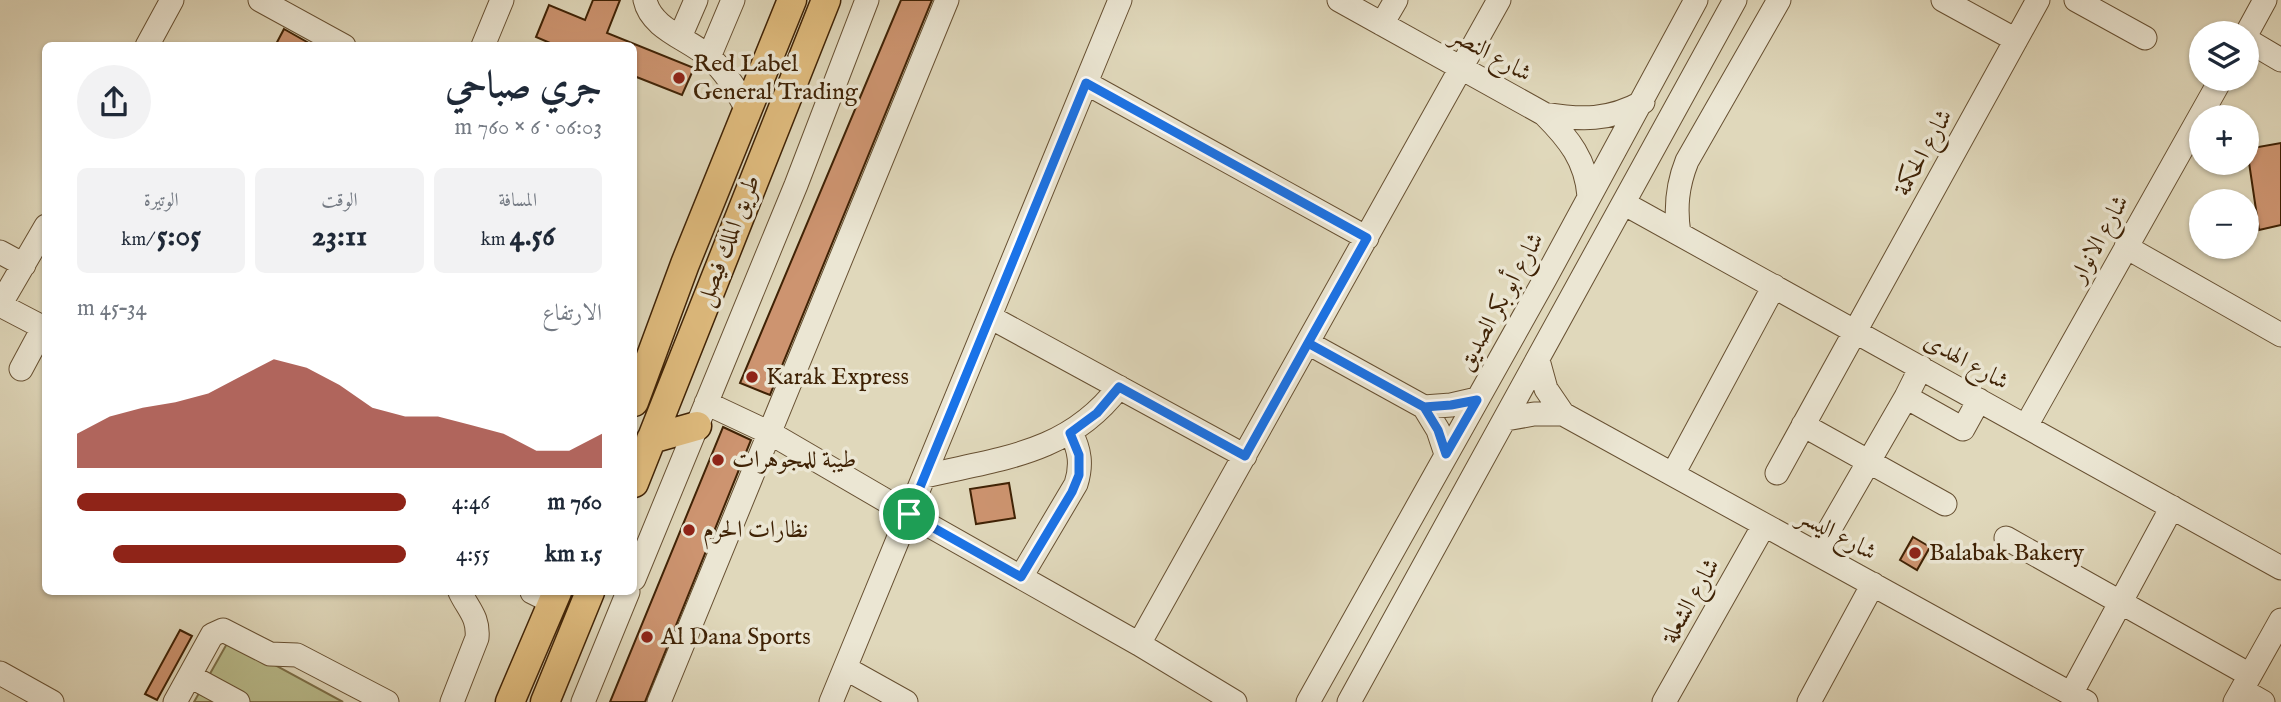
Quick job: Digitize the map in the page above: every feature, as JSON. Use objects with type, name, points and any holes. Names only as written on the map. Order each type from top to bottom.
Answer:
[{"type":"main road","name":"طريق الملك فيصل","points":[[637,394],[685,264],[792,0]]},
{"type":"main road","name":"طريق الملك فيصل","points":[[637,475],[826,0]]},
{"type":"main road","points":[[651,439],[702,415]]},
{"type":"main road","points":[[510,702],[547,595],[561,606],[566,617],[533,702]]},
{"type":"main road","points":[[545,702],[589,595]]},
{"type":"street","points":[[149,42],[172,0]]},
{"type":"street","points":[[260,0],[337,42]]},
{"type":"street","points":[[485,42],[502,0]]},
{"type":"street","points":[[645,0],[654,19],[709,57],[731,82],[747,110]]},
{"type":"street","points":[[680,37],[696,0]]},
{"type":"street","points":[[709,57],[733,0]]},
{"type":"street","points":[[637,572],[796,185],[867,0]]},
{"type":"street","points":[[659,702],[947,0]]},
{"type":"street","points":[[831,702],[1120,0]]},
{"type":"street","name":"شارع النصر","points":[[1339,0],[1544,114],[1562,131],[1578,155],[1588,182],[1589,196]]},
{"type":"street","points":[[1382,24],[1396,0]]},
{"type":"street","points":[[1139,644],[1499,0]]},
{"type":"street","name":"شارع أبو بكر الصديق","points":[[1308,702],[1643,102],[1696,0]]},
{"type":"street","points":[[1349,702],[1735,0]]},
{"type":"street","points":[[1679,234],[1676,204],[1681,175],[1693,147],[1779,0]]},
{"type":"street","points":[[1943,0],[2017,40]]},
{"type":"street","name":"شارع الحكمة","points":[[1777,473],[2039,0]]},
{"type":"street","points":[[2076,0],[2145,38]]},
{"type":"street","points":[[2254,21],[2265,0]]},
{"type":"street","points":[[2259,47],[2281,60]]},
{"type":"street","points":[[1698,69],[1721,68],[1743,62]]},
{"type":"street","points":[[1086,83],[1367,238]]},
{"type":"street","name":"شارع الانوار","points":[[2026,426],[2214,91]]},
{"type":"street","name":"شارع النصر","points":[[1544,114],[1570,119],[1601,119],[1643,102]]},
{"type":"street","name":"شارع الهدى","points":[[1625,204],[2281,568]]},
{"type":"street","points":[[42,233],[0,305],[42,328]]},
{"type":"street","points":[[2126,247],[2281,335]]},
{"type":"street","points":[[0,251],[24,265]]},
{"type":"street","points":[[1673,474],[1774,286]]},
{"type":"street","points":[[990,317],[1245,456]]},
{"type":"street","points":[[21,369],[42,332]]},
{"type":"street","points":[[1308,343],[1424,407],[1438,430],[1446,454]]},
{"type":"street","name":"شارع اليسر","points":[[1538,360],[1546,389],[1563,414],[1873,584],[2068,697]]},
{"type":"street","points":[[1816,553],[1921,367]]},
{"type":"street","points":[[925,476],[1040,448],[1070,433],[1097,413],[1119,387]]},
{"type":"street","points":[[1906,397],[1963,429],[1979,400]]},
{"type":"street","points":[[1424,407],[1477,400]]},
{"type":"street","points":[[1506,419],[1534,414],[1563,414]]},
{"type":"street","points":[[702,415],[770,433],[1139,644],[1235,702]]},
{"type":"street","points":[[1803,425],[1945,505]]},
{"type":"street","points":[[1021,577],[1072,492],[1079,475],[1079,455],[1070,433]]},
{"type":"street","points":[[2068,697],[2172,507]]},
{"type":"street","name":"شارع الشعلة","points":[[1664,702],[1764,525]]},
{"type":"street","points":[[2006,538],[2121,602],[2263,702]]},
{"type":"street","points":[[1809,702],[1873,584]]},
{"type":"street","points":[[452,702],[478,629],[474,613],[462,595]]},
{"type":"street","points":[[583,702],[627,595]]},
{"type":"street","points":[[2243,689],[2274,649],[2281,620]]},
{"type":"street","points":[[175,702],[212,635],[223,630],[270,654],[297,655],[358,695],[387,702]]},
{"type":"street","points":[[845,668],[906,702]]},
{"type":"street","points":[[0,673],[52,702]]},
{"type":"street","points":[[190,676],[238,702]]},
{"type":"green space","points":[[229,640],[343,702],[194,702]]},
{"type":"building","points":[[593,0],[620,0],[607,33],[629,42],[548,42],[536,37],[549,5],[585,20]]},
{"type":"building","points":[[901,0],[932,0],[770,395],[740,383]]},
{"type":"building","points":[[284,29],[307,42],[277,42]]},
{"type":"building","points":[[637,45],[694,68],[682,95],[637,77]]},
{"type":"building","points":[[2281,143],[2281,225],[2259,230],[2259,189],[2253,189],[2251,175],[2259,175],[2259,147]]},
{"type":"building","points":[[723,427],[751,440],[645,702],[610,702]]},
{"type":"building","points":[[1009,483],[1015,518],[976,524],[970,489]]},
{"type":"building","name":"Balabak Bakery","points":[[1913,537],[1930,547],[1917,570],[1900,560]]},
{"type":"building","points":[[180,630],[192,636],[157,700],[145,694]]},
{"type":"place","name":"Red Label General Trading","points":[[679,78]]},
{"type":"place","name":"Karak Express","points":[[752,377]]},
{"type":"place","name":"طيبة للمجوهرات","points":[[718,460]]},
{"type":"place","name":"نظارات الحرم","points":[[689,530]]},
{"type":"place","name":"Balabak Bakery","points":[[1915,553]]},
{"type":"place","name":"Al Dana Sports","points":[[647,637]]},
{"type":"route","points":[[909,514],[1021,577],[1076,484],[1080,467],[1079,455],[1070,433],[1097,413],[1119,387],[1245,456],[1308,343],[1424,407],[1477,400],[1446,454],[1438,430],[1424,407],[1366,375],[1308,343],[1367,238],[1086,83],[909,514]]}]
